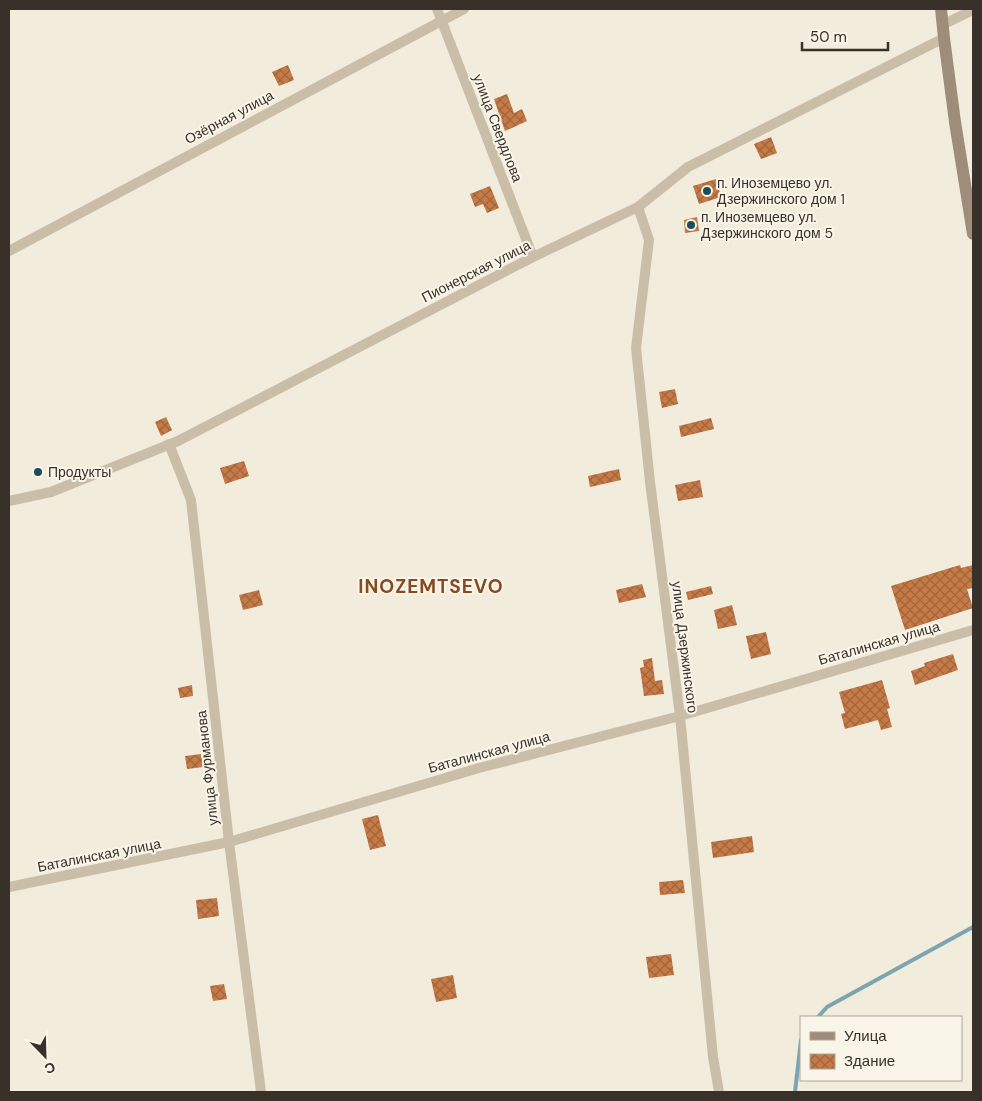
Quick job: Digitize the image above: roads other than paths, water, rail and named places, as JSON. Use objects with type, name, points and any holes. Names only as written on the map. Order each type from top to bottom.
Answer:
[{"type":"main road","points":[[941,9],[955,122],[973,234]]},
{"type":"street","name":"улица Свердлова","points":[[436,9],[533,256]]},
{"type":"street","name":"Озёрная улица","points":[[9,251],[464,9]]},
{"type":"street","points":[[942,24],[973,10]]},
{"type":"street","name":"Пионерская улица","points":[[9,500],[51,492],[169,444],[533,256],[638,207],[688,167],[944,38]]},
{"type":"street","name":"улица Дзержинского","points":[[638,207],[649,240],[636,348],[651,491],[680,716],[713,1057],[719,1092]]},
{"type":"street","name":"улица Фурманова","points":[[169,444],[191,500],[229,842],[260,1092]]},
{"type":"street","name":"Баталинская улица","points":[[9,887],[229,842],[479,768],[680,716],[973,630]]},
{"type":"waterway","points":[[819,1016],[827,1007],[973,927]]},
{"type":"waterway","points":[[795,1092],[800,1049]]},
{"type":"place","name":"п. Иноземцево ул. Дзержинского дом 1","points":[[707,191]]},
{"type":"place","name":"п. Иноземцево ул. Дзержинского дом 5","points":[[691,225]]},
{"type":"place","name":"Продукты","points":[[38,472]]},
{"type":"district","name":"INOZEMTSEVO","points":[[431,586]]}]
